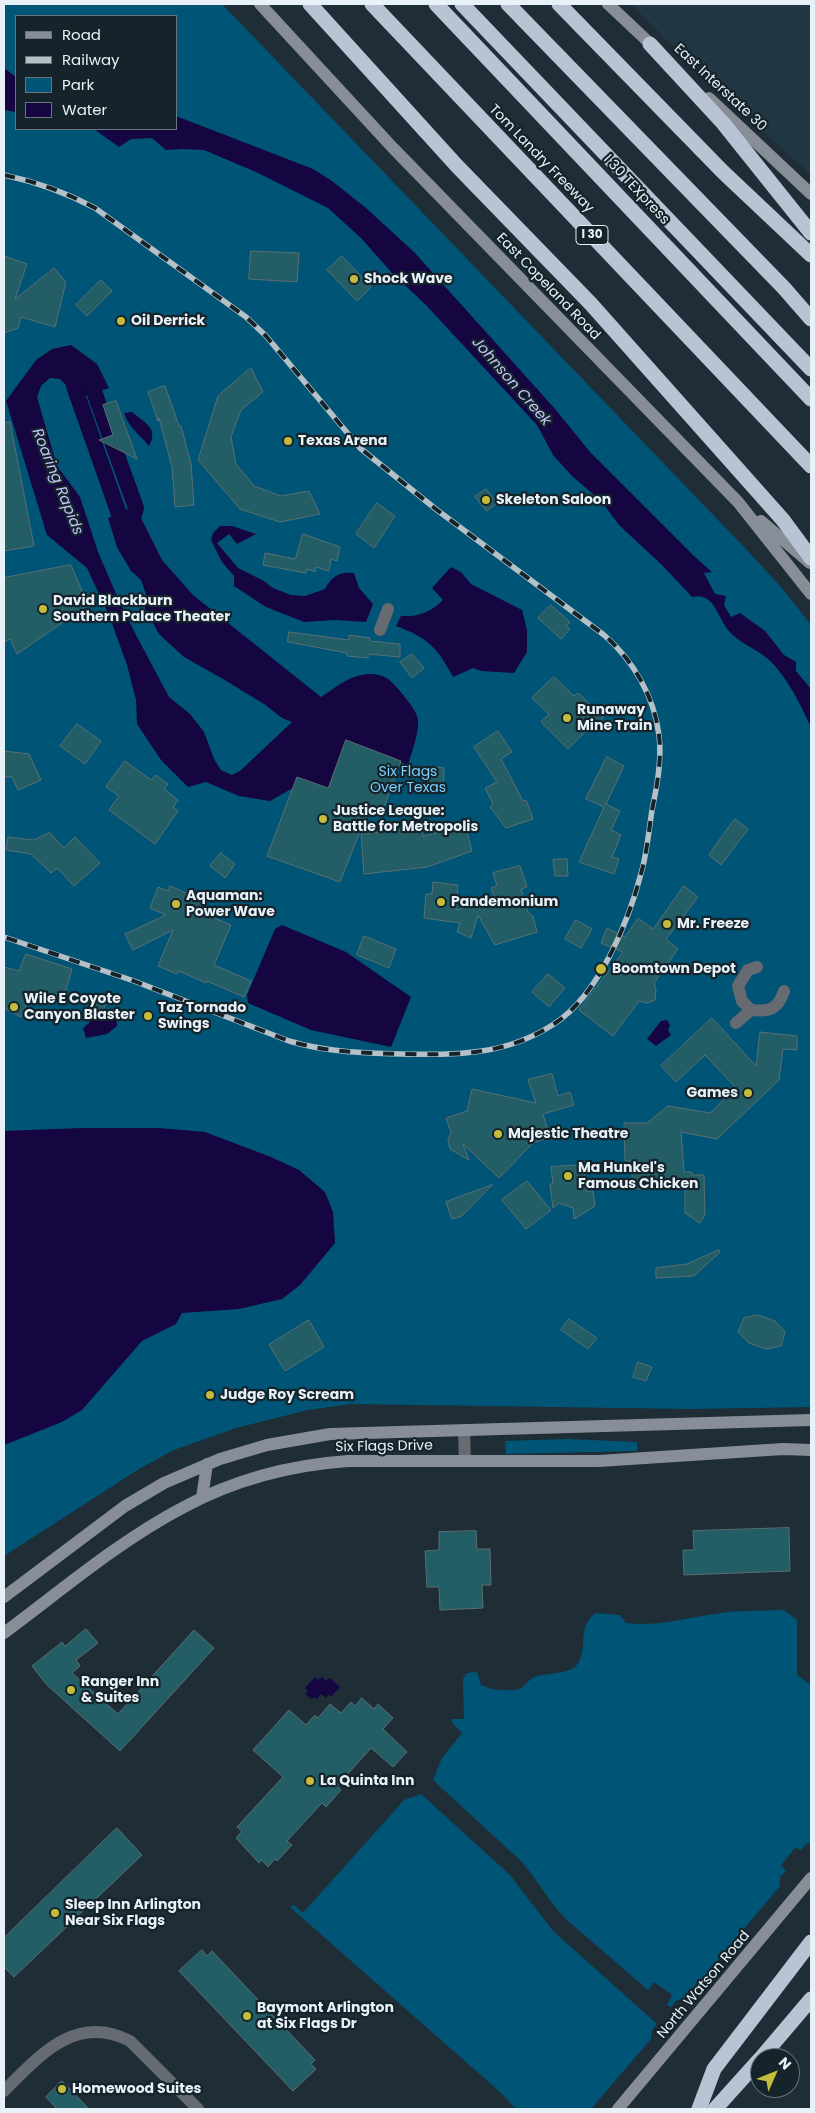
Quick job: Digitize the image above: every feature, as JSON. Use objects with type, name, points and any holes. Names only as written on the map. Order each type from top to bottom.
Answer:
[{"type":"highway","points":[[310,4],[458,166],[591,304],[783,520],[811,558]]},
{"type":"highway","name":"Tom Landry Freeway","points":[[372,4],[811,466]]},
{"type":"highway","name":"I 30 TEXpress","points":[[436,4],[811,400]]},
{"type":"highway","name":"I 30 TEXpress","points":[[462,4],[811,369]]},
{"type":"highway","points":[[508,4],[770,274],[811,319]]},
{"type":"highway","points":[[559,4],[723,172],[811,255]]},
{"type":"highway","points":[[650,44],[723,123],[811,233]]},
{"type":"highway","points":[[699,2109],[714,2069],[811,1942]]},
{"type":"highway","points":[[769,2048],[811,1999]]},
{"type":"highway","points":[[715,2109],[750,2069]]},
{"type":"street","name":"East Copeland Road","points":[[260,4],[393,148],[738,502],[811,594]]},
{"type":"street","name":"East Interstate 30","points":[[608,4],[811,194]]},
{"type":"street","points":[[738,502],[811,564]]},
{"type":"street","points":[[380,630],[388,609]]},
{"type":"street","points":[[757,968],[748,970],[738,986],[742,1001],[751,1010],[772,1009],[780,1002],[784,991]]},
{"type":"street","points":[[736,1023],[751,1010]]},
{"type":"street","name":"Six Flags Drive","points":[[4,1597],[125,1506],[164,1483],[207,1464],[262,1446],[330,1434],[811,1420]]},
{"type":"street","points":[[464,1431],[464,1461]]},
{"type":"street","name":"Six Flags Drive","points":[[4,1633],[130,1539],[160,1520],[202,1498],[250,1480],[320,1463],[348,1461],[598,1461],[783,1449],[811,1450]]},
{"type":"street","points":[[202,1498],[207,1464]]},
{"type":"street","name":"North Watson Road","points":[[618,2109],[811,1878]]},
{"type":"street","points":[[4,2090],[38,2057],[65,2038],[78,2034],[104,2032],[117,2034],[130,2041],[198,2109]]},
{"type":"shaded area","points":[[631,4],[811,4],[811,175],[702,76]]},
{"type":"green space","name":"Six Flags Over Texas","points":[[4,4],[222,4],[745,548],[782,588],[811,625],[811,1407],[690,1409],[351,1404],[308,1410],[236,1428],[174,1450],[139,1469],[4,1556]]},
{"type":"green space","points":[[568,1439],[637,1442],[637,1451],[506,1454],[505,1441]]},
{"type":"green space","points":[[784,1610],[797,1620],[797,1675],[811,1685],[811,1842],[806,1844],[801,1850],[795,1848],[781,1865],[786,1871],[780,1877],[780,1886],[686,1998],[676,2001],[671,2007],[667,2005],[672,1995],[654,1982],[648,1990],[568,1921],[555,1907],[522,1862],[433,1780],[442,1758],[462,1733],[453,1724],[451,1719],[464,1719],[463,1679],[467,1673],[477,1672],[481,1685],[485,1687],[511,1690],[521,1688],[537,1676],[558,1673],[574,1668],[582,1652],[586,1624],[596,1613],[620,1615],[626,1623],[648,1624],[731,1612]]},
{"type":"green space","points":[[421,1794],[510,1875],[553,1931],[657,2024],[652,2030],[651,2039],[591,2109],[516,2109],[500,2092],[291,1908],[294,1905],[303,1913],[404,1800]]},
{"type":"water","points":[[4,68],[15,76],[15,112],[4,110]]},
{"type":"water","name":"Johnson Creek","points":[[178,117],[313,169],[332,181],[366,208],[414,252],[556,410],[590,452],[712,572],[704,573],[715,594],[726,596],[724,605],[731,617],[740,613],[765,631],[784,655],[796,662],[796,671],[811,689],[811,727],[803,709],[775,666],[763,655],[732,635],[710,602],[699,596],[692,597],[663,566],[619,525],[601,501],[572,476],[553,455],[537,425],[425,304],[392,273],[361,238],[328,208],[256,172],[204,150],[166,150],[152,138],[131,139],[119,147],[95,130],[178,130]]},
{"type":"water","points":[[71,345],[97,364],[109,388],[72,400],[67,386],[60,379],[50,378],[41,386],[37,397],[57,466],[80,497],[98,552],[117,596],[169,697],[190,714],[204,732],[214,759],[221,770],[232,775],[240,771],[292,722],[282,718],[264,704],[184,657],[159,634],[145,608],[147,597],[141,580],[131,571],[117,547],[108,518],[136,508],[162,560],[193,595],[321,697],[356,676],[375,674],[388,679],[406,698],[418,719],[416,736],[408,765],[346,741],[328,788],[297,777],[293,788],[270,801],[239,796],[206,782],[188,787],[161,760],[137,724],[136,700],[127,665],[109,615],[87,568],[47,535],[6,401],[36,360],[52,349]]},
{"type":"water","points":[[132,412],[146,423],[151,430],[152,440],[149,446],[132,427],[124,413]]},
{"type":"water","points":[[220,526],[232,526],[256,534],[237,544],[229,534],[217,543],[238,568],[264,581],[273,588],[291,595],[305,596],[325,589],[336,576],[344,573],[354,573],[359,588],[373,604],[366,622],[334,620],[304,622],[266,607],[234,586],[234,576],[222,562],[211,540],[213,533]]},
{"type":"water","points":[[451,567],[461,572],[471,584],[522,610],[527,630],[527,652],[514,673],[481,671],[473,668],[453,677],[442,658],[431,645],[416,635],[396,626],[401,616],[413,616],[424,613],[434,608],[443,600],[432,588]]},
{"type":"water","points":[[282,925],[346,952],[411,997],[391,1047],[311,1030],[248,1003],[247,995],[275,929]]},
{"type":"water","points":[[105,1010],[116,1014],[117,1026],[107,1034],[86,1038],[83,1028],[89,1023],[92,1015]]},
{"type":"water","points":[[667,1020],[670,1025],[668,1030],[671,1035],[656,1046],[647,1039],[661,1021]]},
{"type":"water","points":[[159,1128],[205,1132],[271,1157],[299,1170],[325,1192],[333,1212],[335,1243],[300,1285],[282,1299],[239,1309],[182,1313],[176,1324],[142,1341],[82,1410],[62,1422],[4,1445],[4,1131]]},
{"type":"water","points":[[315,1677],[318,1680],[322,1677],[326,1681],[330,1678],[340,1687],[331,1697],[329,1694],[326,1698],[321,1694],[317,1699],[314,1697],[311,1699],[305,1694],[308,1691],[305,1688]]},
{"type":"building","points":[[251,251],[299,253],[297,282],[249,279]]},
{"type":"building","points":[[4,256],[27,264],[15,299],[54,268],[66,282],[55,327],[21,317],[18,328],[4,333]]},
{"type":"building","points":[[342,256],[371,287],[357,301],[327,270]]},
{"type":"building","points":[[101,280],[112,291],[87,316],[76,305]]},
{"type":"building","points":[[251,368],[263,392],[241,410],[231,437],[236,464],[254,486],[281,496],[309,491],[320,514],[280,522],[240,509],[198,460],[218,396]]},
{"type":"building","points":[[165,386],[179,426],[181,426],[191,464],[194,505],[175,507],[172,467],[159,418],[158,421],[148,392]]},
{"type":"building","points":[[116,401],[137,459],[99,440],[113,435],[103,405]]},
{"type":"building","points":[[10,422],[34,546],[4,551],[4,423]]},
{"type":"building","name":"Skeleton Saloon","points":[[486,489],[497,503],[487,511],[475,497]]},
{"type":"building","points":[[377,503],[395,516],[374,548],[356,534]]},
{"type":"building","points":[[303,534],[340,547],[337,561],[331,559],[329,571],[316,567],[315,572],[307,569],[306,573],[263,565],[265,553],[295,559]]},
{"type":"building","name":"David Blackburn Southern Palace Theater","points":[[71,565],[88,605],[17,654],[10,639],[4,642],[4,578]]},
{"type":"building","points":[[551,605],[570,622],[566,626],[570,629],[561,639],[538,618]]},
{"type":"building","points":[[289,632],[349,640],[349,635],[370,638],[370,641],[400,644],[400,657],[368,654],[368,658],[347,656],[347,653],[288,642]]},
{"type":"building","points":[[412,654],[424,668],[412,678],[400,662]]},
{"type":"building","name":"Runaway Mine Train","points":[[554,677],[574,696],[578,693],[604,717],[594,727],[592,725],[568,749],[541,722],[549,714],[532,698]]},
{"type":"building","points":[[77,724],[101,741],[85,764],[60,746]]},
{"type":"building","points":[[498,731],[512,752],[501,759],[523,801],[526,800],[533,819],[506,828],[490,807],[493,804],[485,788],[497,782],[474,747]]},
{"type":"building","name":"Justice League: Battle for Metropolis","points":[[346,740],[401,761],[383,810],[370,806],[340,882],[267,856],[297,777],[328,788]]},
{"type":"building","points":[[4,751],[29,754],[41,780],[18,790],[12,777],[4,777]]},
{"type":"building","points":[[607,757],[624,766],[606,804],[620,811],[611,830],[621,835],[612,857],[619,859],[614,874],[579,862],[604,807],[586,799]]},
{"type":"building","points":[[125,761],[151,780],[156,775],[168,784],[164,789],[178,800],[173,807],[178,811],[155,844],[109,810],[119,796],[106,787]]},
{"type":"building","points":[[424,766],[444,768],[443,793],[423,791]]},
{"type":"building","points":[[735,819],[748,829],[721,865],[709,855]]},
{"type":"building","points":[[465,825],[472,851],[427,867],[364,874],[361,834],[421,828],[423,836]]},
{"type":"building","points":[[50,833],[64,848],[75,837],[100,863],[74,886],[57,868],[51,873],[31,854],[6,850],[8,837],[33,840]]},
{"type":"building","points":[[221,853],[235,864],[225,878],[210,866]]},
{"type":"building","points":[[567,859],[568,876],[555,876],[553,860]]},
{"type":"building","points":[[520,866],[527,887],[521,889],[528,912],[533,916],[537,932],[495,945],[478,915],[471,938],[457,932],[460,923],[424,918],[426,894],[432,894],[433,882],[458,885],[456,910],[495,899],[491,888],[497,886],[493,873]]},
{"type":"building","points":[[170,886],[203,900],[198,911],[231,925],[214,965],[251,981],[244,997],[207,981],[206,983],[179,971],[177,974],[158,966],[173,930],[133,950],[125,934],[166,915],[150,908],[158,887],[168,891]]},
{"type":"building","name":"Mr. Freeze","points":[[684,886],[698,897],[666,939],[678,949],[654,983],[656,989],[655,1000],[647,1003],[639,1001],[613,1036],[579,1010],[623,952],[601,943],[607,928],[625,937],[638,918],[653,929]]},
{"type":"building","points":[[576,920],[592,929],[581,948],[565,939]]},
{"type":"building","points":[[364,936],[396,949],[389,968],[357,955]]},
{"type":"building","points":[[26,954],[72,969],[66,990],[52,1005],[29,998],[21,1017],[4,1008],[4,967],[19,971]]},
{"type":"building","points":[[548,974],[565,988],[549,1007],[532,992]]},
{"type":"building","points":[[93,995],[107,999],[103,1011],[91,1007]]},
{"type":"building","points":[[712,1018],[756,1066],[760,1032],[797,1036],[797,1050],[783,1049],[779,1080],[717,1139],[681,1132],[684,1172],[692,1172],[692,1175],[704,1175],[705,1215],[700,1223],[685,1213],[685,1187],[633,1189],[631,1161],[625,1161],[624,1123],[647,1123],[668,1106],[710,1113],[736,1088],[705,1055],[676,1082],[661,1066]]},
{"type":"building","name":"Majestic Theatre","points":[[552,1074],[558,1096],[570,1092],[574,1105],[543,1114],[548,1131],[543,1133],[545,1139],[533,1143],[499,1178],[463,1144],[469,1160],[450,1149],[448,1140],[451,1133],[446,1118],[467,1111],[472,1089],[536,1103],[528,1080]]},
{"type":"building","points":[[583,1165],[587,1192],[593,1191],[595,1206],[574,1219],[573,1208],[559,1203],[553,1208],[550,1184],[553,1184],[551,1167]]},
{"type":"building","points":[[527,1181],[551,1210],[526,1229],[502,1200]]},
{"type":"building","points":[[492,1185],[462,1216],[452,1219],[446,1202]]},
{"type":"building","points":[[719,1250],[720,1252],[694,1276],[656,1278],[656,1268],[687,1264]]},
{"type":"building","points":[[758,1315],[775,1321],[785,1332],[781,1346],[766,1349],[749,1343],[738,1332],[744,1318]]},
{"type":"building","points":[[569,1319],[597,1338],[588,1349],[561,1330]]},
{"type":"building","points":[[309,1320],[324,1347],[285,1371],[269,1345]]},
{"type":"building","points":[[638,1362],[652,1367],[646,1381],[633,1377]]},
{"type":"building","points":[[789,1528],[790,1571],[684,1575],[683,1550],[694,1550],[693,1531]]},
{"type":"building","points":[[476,1531],[477,1549],[490,1549],[491,1585],[482,1585],[483,1608],[440,1610],[439,1587],[427,1587],[425,1551],[439,1550],[439,1532]]},
{"type":"building","name":"Ranger Inn & Suites","points":[[86,1629],[98,1643],[76,1660],[80,1666],[72,1673],[118,1714],[194,1630],[214,1648],[120,1751],[46,1684],[32,1666],[62,1642],[65,1646]]},
{"type":"building","name":"La Quinta Inn","points":[[362,1698],[374,1709],[378,1704],[393,1718],[383,1729],[407,1752],[393,1767],[371,1748],[337,1786],[341,1790],[326,1807],[322,1803],[287,1841],[292,1845],[277,1861],[275,1859],[268,1867],[262,1860],[259,1863],[236,1838],[242,1831],[237,1827],[283,1777],[253,1750],[289,1710],[306,1725],[315,1715],[318,1718],[330,1704],[341,1713],[351,1702],[355,1706]]},
{"type":"building","name":"Sleep Inn Arlington Near Six Flags","points":[[117,1828],[142,1855],[14,1977],[4,1967],[4,1938]]},
{"type":"building","name":"Baymont Arlington at Six Flags Dr","points":[[202,1950],[207,1956],[212,1951],[315,2060],[311,2064],[316,2069],[293,2091],[179,1971]]},
{"type":"building","name":"Homewood Suites","points":[[62,2081],[89,2109],[57,2109],[46,2097]]},
{"type":"waterway","name":"Roaring Rapids","points":[[78,376],[74,386],[119,514],[131,524],[133,530]]},
{"type":"waterway","name":"Roaring Rapids","points":[[82,376],[91,383],[136,508],[131,524]]},
{"type":"railway","points":[[4,175],[51,188],[95,208],[246,317],[266,336],[360,448],[437,510],[604,635],[614,645],[633,667],[647,693],[659,735],[660,754],[647,848],[642,870],[629,911],[610,955],[585,995],[570,1011],[536,1035],[499,1048],[461,1053],[401,1054],[344,1051],[303,1045],[134,981],[4,937]]},
{"type":"place","name":"Shock Wave","points":[[354,279]]},
{"type":"place","name":"Oil Derrick","points":[[121,321]]},
{"type":"place","name":"Texas Arena","points":[[288,441]]},
{"type":"place","name":"Skeleton Saloon","points":[[486,500]]},
{"type":"place","name":"David Blackburn Southern Palace Theater","points":[[43,609]]},
{"type":"place","name":"Runaway Mine Train","points":[[567,718]]},
{"type":"place","name":"Justice League: Battle for Metropolis","points":[[323,819]]},
{"type":"place","name":"Pandemonium","points":[[441,902]]},
{"type":"place","name":"Aquaman: Power Wave","points":[[176,904]]},
{"type":"place","name":"Mr. Freeze","points":[[667,924]]},
{"type":"place","name":"Boomtown Depot","points":[[601,969]]},
{"type":"place","name":"Wile E Coyote Canyon Blaster","points":[[14,1007]]},
{"type":"place","name":"Taz Tornado Swings","points":[[148,1016]]},
{"type":"place","name":"Games","points":[[748,1093]]},
{"type":"place","name":"Majestic Theatre","points":[[498,1134]]},
{"type":"place","name":"Ma Hunkel's Famous Chicken","points":[[568,1176]]},
{"type":"place","name":"Judge Roy Scream","points":[[210,1395]]},
{"type":"place","name":"Ranger Inn & Suites","points":[[71,1690]]},
{"type":"place","name":"La Quinta Inn","points":[[310,1781]]},
{"type":"place","name":"Sleep Inn Arlington Near Six Flags","points":[[55,1913]]},
{"type":"place","name":"Baymont Arlington at Six Flags Dr","points":[[247,2016]]},
{"type":"place","name":"Homewood Suites","points":[[62,2089]]}]
